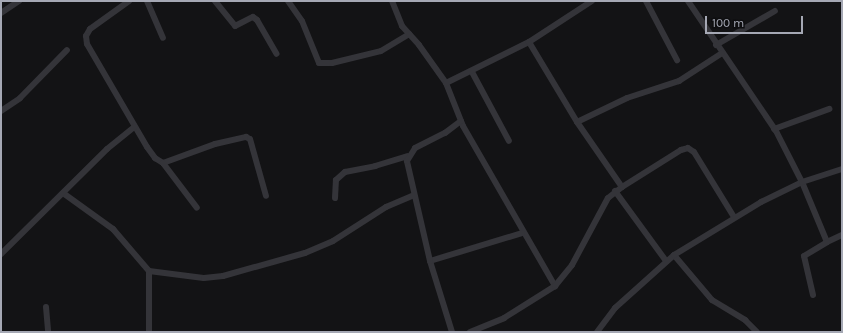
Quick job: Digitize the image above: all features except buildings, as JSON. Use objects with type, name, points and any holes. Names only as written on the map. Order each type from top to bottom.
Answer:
[{"type":"street","points":[[1,14],[19,1]]},
{"type":"street","points":[[128,1],[90,29],[86,36],[87,44],[134,127],[155,158],[163,162],[197,208]]},
{"type":"street","points":[[147,1],[163,38]]},
{"type":"street","points":[[215,1],[234,26],[253,17],[257,20],[277,54]]},
{"type":"street","points":[[288,1],[302,20],[319,63],[332,64],[381,51],[409,34]]},
{"type":"street","points":[[392,1],[399,21],[419,45],[446,83],[461,121],[522,233],[555,286]]},
{"type":"street","points":[[446,83],[472,72],[529,42],[592,1]]},
{"type":"street","points":[[646,1],[677,60]]},
{"type":"street","points":[[688,1],[716,45],[774,129],[802,182],[827,242]]},
{"type":"street","points":[[716,45],[775,11]]},
{"type":"street","points":[[529,42],[576,122],[622,187]]},
{"type":"street","points":[[1,111],[20,98],[67,50]]},
{"type":"street","points":[[576,122],[627,98],[679,81],[722,53]]},
{"type":"street","points":[[472,72],[508,141]]},
{"type":"street","points":[[774,129],[829,109]]},
{"type":"street","points":[[335,198],[336,180],[345,172],[375,166],[408,156],[415,148],[445,133],[461,121]]},
{"type":"street","points":[[1,254],[107,149],[134,127]]},
{"type":"street","points":[[163,162],[215,144],[246,137],[250,139],[266,196]]},
{"type":"street","points":[[470,332],[504,318],[555,286],[572,265],[602,207],[615,191],[681,150],[688,148],[694,152],[734,217]]},
{"type":"street","points":[[408,156],[407,166],[430,261],[452,332]]},
{"type":"street","points":[[597,332],[615,308],[674,255],[734,217],[802,182],[842,169]]},
{"type":"street","points":[[615,191],[666,261]]},
{"type":"street","points":[[63,192],[113,229],[149,271],[149,332]]},
{"type":"street","points":[[149,271],[213,278],[305,253],[333,240],[386,207],[414,195]]},
{"type":"street","points":[[430,261],[522,233]]},
{"type":"street","points":[[813,295],[804,256],[842,235]]},
{"type":"street","points":[[674,255],[712,300],[745,320],[757,332]]},
{"type":"street","points":[[46,307],[48,332]]}]
